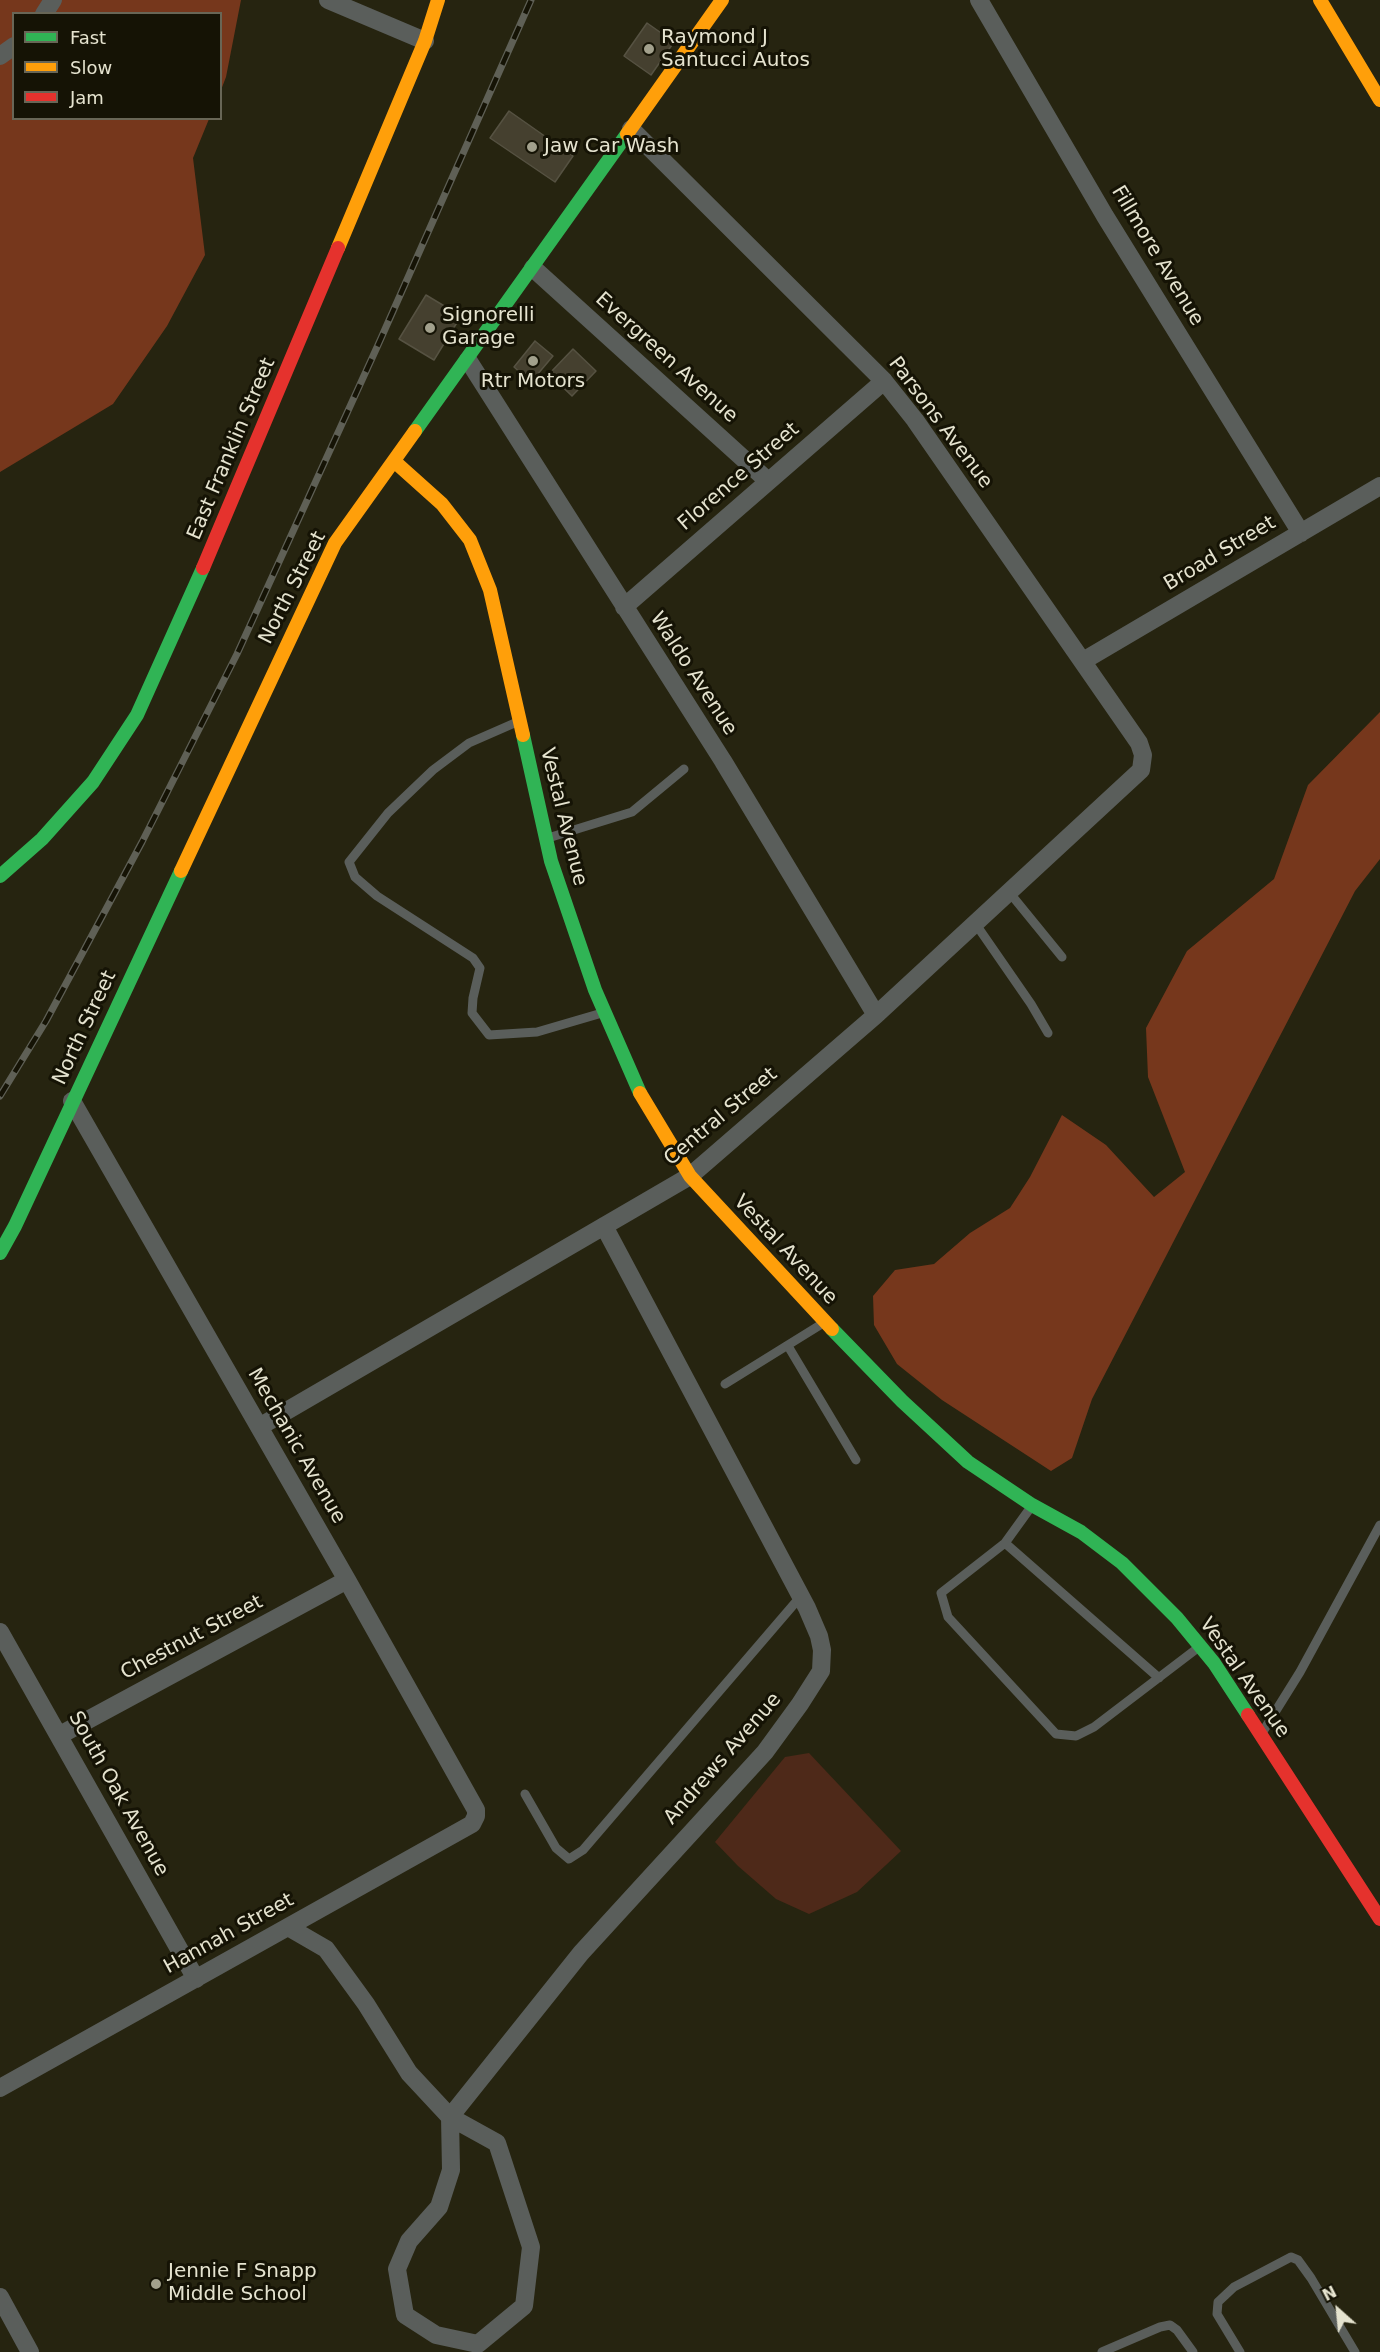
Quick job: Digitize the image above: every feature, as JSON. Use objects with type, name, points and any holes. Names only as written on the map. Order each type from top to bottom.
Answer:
[{"type":"street","points":[[328,0],[425,40]]},
{"type":"street","name":"East Franklin Street","points":[[0,876],[42,839],[93,782],[137,715],[189,601],[425,40],[438,0]]},
{"type":"street","name":"North Street","points":[[0,1253],[15,1226],[335,543],[468,360],[722,0]]},
{"type":"street","points":[[1320,0],[1380,100]]},
{"type":"street","name":"Fillmore Avenue","points":[[982,1],[1106,216],[1301,532]]},
{"type":"street","name":"Parsons Avenue","points":[[631,129],[884,381],[915,420],[1083,661],[1139,743],[1143,755]]},
{"type":"street","name":"Evergreen Avenue","points":[[533,268],[768,482]]},
{"type":"street","name":"Waldo Avenue","points":[[468,360],[723,761],[876,1015]]},
{"type":"street","name":"Florence Street","points":[[624,607],[884,381]]},
{"type":"street","name":"Vestal Avenue","points":[[394,461],[442,504],[470,540],[490,590],[551,861],[604,1013],[640,1094],[690,1176],[902,1401],[968,1462],[1032,1505],[1081,1532],[1122,1563],[1177,1618],[1214,1663],[1380,1919]]},
{"type":"street","name":"Broad Street","points":[[1083,661],[1380,486]]},
{"type":"street","name":"Central Street","points":[[259,1427],[690,1176],[876,1015],[1141,770],[1143,755]]},
{"type":"street","name":"Mechanic Avenue","points":[[72,1101],[476,1810],[476,1816]]},
{"type":"street","name":"Andrews Avenue","points":[[450,2117],[581,1953],[765,1752],[821,1671],[822,1650],[819,1636],[801,1596],[604,1226]]},
{"type":"street","name":"Chestnut Street","points":[[60,1735],[346,1580]]},
{"type":"street","name":"South Oak Avenue","points":[[0,1632],[196,1979]]},
{"type":"street","name":"Hannah Street","points":[[0,2088],[472,1824],[476,1816]]},
{"type":"street","points":[[288,1927],[326,1949],[366,2004],[409,2073],[450,2117],[497,2143],[531,2247],[524,2306],[478,2344],[436,2335],[405,2315],[397,2269],[409,2241],[439,2207],[451,2170],[450,2117]]},
{"type":"street","points":[[0,2297],[30,2352]]},
{"type":"lane","points":[[519,721],[469,742],[433,770],[388,813],[350,862],[355,877],[377,896],[473,958],[480,968],[472,1013],[489,1035],[537,1032],[604,1013]]},
{"type":"lane","points":[[546,838],[632,812],[684,769]]},
{"type":"lane","points":[[1009,892],[1062,957]]},
{"type":"lane","points":[[975,923],[1031,1004],[1048,1033]]},
{"type":"lane","points":[[725,1384],[826,1322]]},
{"type":"lane","points":[[788,1346],[856,1460]]},
{"type":"lane","points":[[1032,1505],[1005,1543],[941,1593],[948,1617],[1056,1734],[1076,1736],[1094,1727],[1200,1645]]},
{"type":"lane","points":[[1261,1735],[1300,1672],[1380,1525]]},
{"type":"lane","points":[[1005,1543],[1159,1678]]},
{"type":"lane","points":[[525,1794],[556,1848],[569,1859],[584,1850],[801,1596]]},
{"type":"lane","points":[[1240,2352],[1217,2314],[1218,2301],[1234,2287],[1290,2257],[1298,2260],[1311,2278],[1355,2352]]},
{"type":"lane","points":[[1102,2352],[1123,2348],[1160,2327],[1170,2325],[1177,2330],[1193,2352]]},
{"type":"shaded area","points":[[0,0],[241,0],[222,87],[222,12],[12,12],[12,120],[209,120],[193,158],[205,255],[167,326],[113,404],[0,472]]},
{"type":"shaded area","points":[[1380,712],[1380,859],[1355,891],[1092,1399],[1072,1458],[1051,1471],[942,1400],[897,1364],[874,1325],[873,1296],[895,1270],[934,1264],[970,1233],[1010,1208],[1030,1177],[1062,1115],[1106,1145],[1154,1197],[1185,1172],[1148,1077],[1146,1028],[1187,951],[1274,879],[1308,785]]},
{"type":"shaded area","points":[[809,1753],[901,1851],[857,1892],[809,1914],[776,1899],[738,1866],[715,1842],[785,1757]]},
{"type":"building","name":"Raymond J Santucci Autos","points":[[647,23],[674,42],[651,75],[624,56]]},
{"type":"building","name":"Jaw Car Wash","points":[[509,111],[573,156],[555,182],[490,138]]},
{"type":"building","name":"Signorelli Garage","points":[[426,295],[461,316],[434,360],[399,339]]},
{"type":"building","name":"Rtr Motors","points":[[535,341],[553,356],[531,382],[514,367]]},
{"type":"building","points":[[573,349],[596,371],[572,396],[549,374]]},
{"type":"railway","points":[[0,1096],[46,1021],[142,842],[237,654],[378,345],[531,0]]},
{"type":"traffic: fast","points":[[415,431],[627,134]]},
{"type":"traffic: fast","points":[[0,876],[42,839],[93,782],[137,715],[203,568]]},
{"type":"traffic: fast","points":[[523,735],[551,861],[595,990],[640,1093]]},
{"type":"traffic: fast","points":[[0,1253],[15,1226],[181,871]]},
{"type":"traffic: fast","points":[[832,1329],[902,1401],[968,1462],[1032,1505],[1081,1532],[1122,1563],[1177,1618],[1214,1663],[1248,1715]]},
{"type":"traffic: slow","points":[[338,248],[425,41],[438,0]]},
{"type":"traffic: slow","points":[[627,134],[722,0]]},
{"type":"traffic: slow","points":[[1320,0],[1380,100]]},
{"type":"traffic: slow","points":[[181,871],[335,543],[415,431]]},
{"type":"traffic: slow","points":[[394,461],[442,504],[470,540],[490,590],[523,735]]},
{"type":"traffic: slow","points":[[640,1093],[690,1176],[832,1329]]},
{"type":"traffic: jam","points":[[203,568],[338,248]]},
{"type":"traffic: jam","points":[[1248,1715],[1380,1919]]},
{"type":"place","name":"Raymond J Santucci Autos","points":[[649,49]]},
{"type":"place","name":"Jaw Car Wash","points":[[532,147]]},
{"type":"place","name":"Signorelli Garage","points":[[430,328]]},
{"type":"place","name":"Rtr Motors","points":[[533,361]]},
{"type":"place","name":"Jennie F Snapp Middle School","points":[[156,2284]]}]
